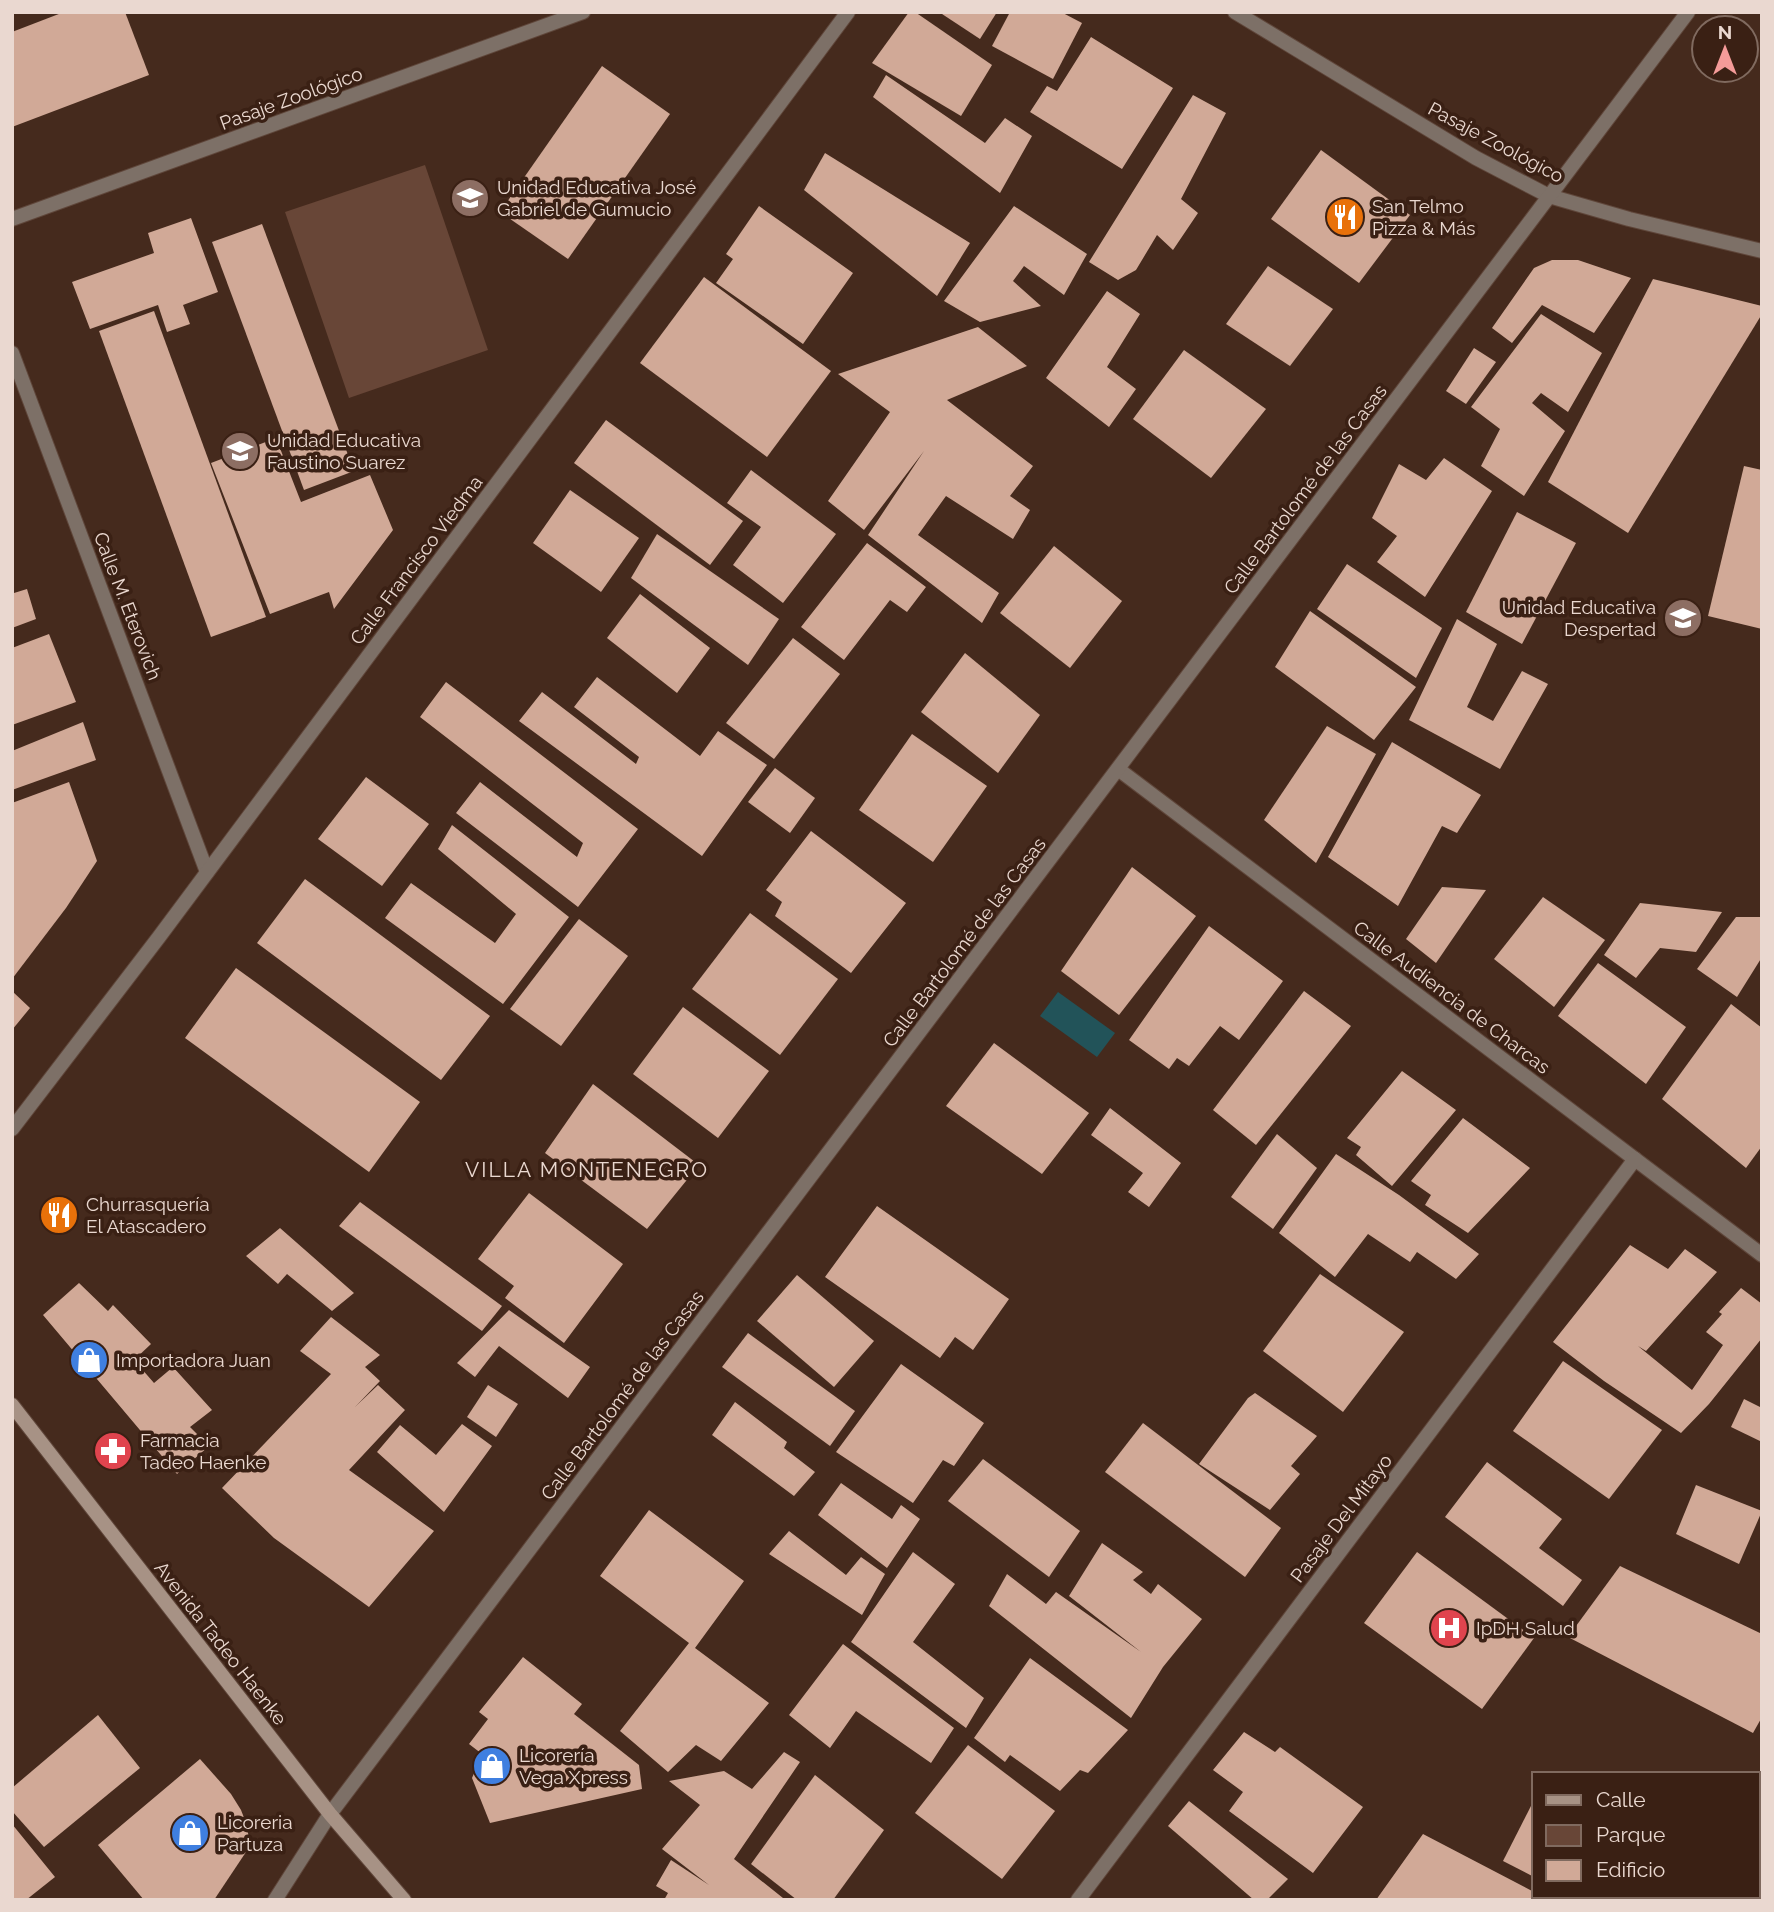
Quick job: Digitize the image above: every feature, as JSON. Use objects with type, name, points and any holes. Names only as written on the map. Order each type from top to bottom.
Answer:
[{"type":"main road","name":"Avenida Tadeo Haenke","points":[[12,1405],[330,1814],[404,1900]]},
{"type":"street","name":"Pasaje Zoológico","points":[[12,219],[583,12]]},
{"type":"street","name":"Calle Francisco Viedma","points":[[12,1129],[207,872],[848,12]]},
{"type":"street","name":"Pasaje Zoológico","points":[[1236,12],[1476,158],[1549,196],[1629,219],[1762,251]]},
{"type":"street","name":"Calle Bartolomé de las Casas","points":[[275,1900],[330,1814],[1688,12]]},
{"type":"street","name":"Calle M. Eterovich","points":[[12,353],[207,872]]},
{"type":"street","name":"Calle Audiencia de Charcas","points":[[1118,769],[1762,1255]]},
{"type":"street","name":"Pasaje Del Mitayo","points":[[1078,1900],[1634,1159]]},
{"type":"green space","points":[[425,165],[488,350],[349,398],[285,212]]},
{"type":"water","points":[[1058,992],[1115,1033],[1097,1057],[1040,1016]]},
{"type":"building","points":[[64,12],[125,12],[149,75],[12,127],[12,32]]},
{"type":"building","points":[[909,12],[915,12],[992,65],[961,116],[872,63]]},
{"type":"building","points":[[939,12],[997,12],[980,39]]},
{"type":"building","points":[[1010,12],[1061,12],[1082,23],[1053,79],[992,46]]},
{"type":"building","points":[[1091,37],[1173,88],[1122,169],[1030,112],[1047,86],[1057,91]]},
{"type":"building","points":[[602,66],[670,114],[568,259],[500,212]]},
{"type":"building","points":[[886,75],[985,143],[1005,118],[1032,136],[1000,193],[873,97]]},
{"type":"building","points":[[1193,95],[1226,113],[1181,199],[1198,213],[1173,250],[1157,235],[1136,270],[1118,280],[1089,262]]},
{"type":"building","points":[[1321,150],[1410,215],[1359,283],[1271,219]]},
{"type":"building","points":[[825,153],[970,243],[937,296],[804,190]]},
{"type":"building","points":[[759,206],[853,273],[803,344],[716,283],[733,259],[726,254]]},
{"type":"building","points":[[1014,206],[1087,254],[1064,295],[1024,266],[1013,281],[1041,306],[980,322],[944,301]]},
{"type":"building","points":[[191,218],[218,292],[183,305],[190,324],[167,332],[158,305],[90,329],[72,282],[154,253],[148,233]]},
{"type":"building","points":[[262,224],[354,471],[304,490],[212,242]]},
{"type":"building","points":[[1552,260],[1578,260],[1631,278],[1594,333],[1542,305],[1512,343],[1492,328],[1534,268]]},
{"type":"building","points":[[1268,266],[1333,309],[1290,366],[1226,324]]},
{"type":"building","points":[[704,277],[831,371],[767,457],[640,363]]},
{"type":"building","points":[[1653,279],[1762,306],[1762,314],[1628,533],[1548,482]]},
{"type":"building","points":[[1107,291],[1140,314],[1107,367],[1136,389],[1109,427],[1046,378]]},
{"type":"building","points":[[154,311],[266,617],[211,637],[99,331]]},
{"type":"building","points":[[1541,314],[1602,353],[1568,412],[1541,393],[1532,403],[1565,431],[1524,496],[1481,466],[1500,429],[1471,407]]},
{"type":"building","points":[[978,327],[1027,366],[947,400],[1033,466],[1010,496],[1030,510],[1013,539],[946,496],[918,535],[999,593],[982,623],[868,535],[924,451],[864,530],[828,501],[890,412],[838,374]]},
{"type":"building","points":[[1474,348],[1496,362],[1466,404],[1446,391]]},
{"type":"building","points":[[1184,350],[1266,409],[1211,478],[1133,419]]},
{"type":"building","points":[[606,420],[743,521],[710,565],[574,463]]},
{"type":"building","points":[[276,438],[301,502],[370,475],[393,530],[334,609],[329,592],[270,614],[211,463]]},
{"type":"building","points":[[1444,458],[1492,491],[1425,597],[1377,562],[1397,536],[1372,518],[1399,464],[1426,480]]},
{"type":"building","points":[[1744,466],[1762,470],[1762,629],[1708,616]]},
{"type":"building","points":[[751,470],[836,534],[783,603],[733,565],[761,527],[727,503]]},
{"type":"building","points":[[570,490],[639,538],[601,592],[533,543]]},
{"type":"building","points":[[1517,512],[1576,543],[1522,644],[1466,612]]},
{"type":"building","points":[[657,534],[779,619],[748,665],[631,578]]},
{"type":"building","points":[[867,543],[926,587],[907,612],[890,600],[844,660],[801,627]]},
{"type":"building","points":[[1054,546],[1122,601],[1070,668],[1000,613]]},
{"type":"building","points":[[1347,564],[1442,628],[1416,678],[1317,609]]},
{"type":"building","points":[[12,589],[14,593],[27,589],[36,619],[12,628]]},
{"type":"building","points":[[640,594],[710,648],[677,693],[607,638]]},
{"type":"building","points":[[1310,611],[1416,687],[1374,740],[1275,667]]},
{"type":"building","points":[[1457,619],[1497,644],[1467,707],[1493,721],[1522,671],[1548,684],[1500,769],[1409,720]]},
{"type":"building","points":[[49,634],[76,702],[12,725],[12,648]]},
{"type":"building","points":[[793,638],[840,674],[774,759],[726,723]]},
{"type":"building","points":[[965,653],[1040,715],[998,773],[921,712]]},
{"type":"building","points":[[597,677],[700,756],[718,731],[767,765],[702,856],[519,721],[542,692],[636,764],[639,757],[574,707]]},
{"type":"building","points":[[446,682],[638,829],[578,907],[456,813],[480,782],[577,857],[583,843],[420,717]]},
{"type":"building","points":[[83,722],[96,760],[12,790],[12,751]]},
{"type":"building","points":[[1327,726],[1376,754],[1316,863],[1264,820]]},
{"type":"building","points":[[912,734],[987,786],[933,862],[859,810]]},
{"type":"building","points":[[1392,742],[1481,795],[1457,833],[1442,826],[1398,906],[1328,857]]},
{"type":"building","points":[[775,768],[815,798],[790,833],[748,802]]},
{"type":"building","points":[[366,777],[429,824],[382,886],[318,839]]},
{"type":"building","points":[[69,782],[97,861],[66,908],[12,979],[12,803]]},
{"type":"building","points":[[452,825],[569,917],[503,1004],[385,918],[411,883],[495,943],[516,914],[438,849]]},
{"type":"building","points":[[811,831],[906,903],[851,973],[775,916],[782,902],[766,890]]},
{"type":"building","points":[[1132,867],[1196,916],[1119,1015],[1061,971]]},
{"type":"building","points":[[305,879],[490,1016],[441,1080],[257,943]]},
{"type":"building","points":[[1442,887],[1486,890],[1436,963],[1406,939]]},
{"type":"building","points":[[1543,897],[1605,940],[1554,1007],[1494,959]]},
{"type":"building","points":[[1640,903],[1722,912],[1696,952],[1660,948],[1636,978],[1604,955]]},
{"type":"building","points":[[750,913],[838,979],[780,1055],[692,989]]},
{"type":"building","points":[[1736,917],[1762,917],[1762,957],[1737,997],[1697,969]]},
{"type":"building","points":[[579,919],[628,956],[561,1046],[510,1009]]},
{"type":"building","points":[[1209,926],[1283,981],[1239,1040],[1220,1026],[1189,1066],[1177,1058],[1169,1069],[1129,1040]]},
{"type":"building","points":[[1598,963],[1686,1027],[1646,1084],[1558,1016]]},
{"type":"building","points":[[236,968],[420,1102],[369,1172],[185,1038]]},
{"type":"building","points":[[12,991],[30,1008],[12,1030]]},
{"type":"building","points":[[1304,991],[1351,1026],[1256,1145],[1213,1110]]},
{"type":"building","points":[[1731,1004],[1762,1028],[1762,1146],[1746,1168],[1662,1099]]},
{"type":"building","points":[[683,1007],[769,1071],[718,1138],[633,1074]]},
{"type":"building","points":[[994,1043],[1089,1113],[1042,1174],[946,1106]]},
{"type":"building","points":[[1402,1071],[1456,1110],[1392,1186],[1356,1155],[1361,1147],[1347,1138]]},
{"type":"building","points":[[593,1084],[699,1165],[647,1229],[545,1153]]},
{"type":"building","points":[[1110,1108],[1181,1163],[1149,1207],[1128,1192],[1143,1173],[1091,1135]]},
{"type":"building","points":[[1463,1118],[1530,1168],[1468,1233],[1425,1205],[1431,1195],[1411,1181]]},
{"type":"building","points":[[1277,1134],[1317,1168],[1273,1229],[1231,1197]]},
{"type":"building","points":[[1336,1154],[1399,1195],[1479,1254],[1456,1279],[1417,1252],[1410,1262],[1368,1234],[1335,1277],[1279,1233]]},
{"type":"building","points":[[529,1193],[623,1264],[564,1343],[505,1298],[514,1286],[478,1259]]},
{"type":"building","points":[[360,1202],[502,1306],[482,1331],[339,1226]]},
{"type":"building","points":[[877,1206],[1009,1299],[973,1350],[955,1337],[940,1358],[825,1277]]},
{"type":"building","points":[[280,1228],[354,1293],[332,1311],[287,1274],[278,1284],[246,1256]]},
{"type":"building","points":[[1630,1245],[1668,1269],[1685,1249],[1717,1272],[1646,1351],[1638,1346],[1692,1390],[1723,1345],[1706,1332],[1722,1314],[1719,1312],[1741,1288],[1762,1304],[1762,1338],[1709,1404],[1681,1433],[1604,1381],[1553,1342]]},
{"type":"building","points":[[1320,1274],[1404,1332],[1343,1412],[1263,1351]]},
{"type":"building","points":[[797,1275],[874,1341],[834,1387],[757,1321]]},
{"type":"building","points":[[79,1283],[108,1311],[113,1305],[151,1344],[134,1360],[154,1383],[173,1367],[212,1410],[190,1427],[209,1446],[177,1474],[43,1315]]},
{"type":"building","points":[[509,1310],[590,1367],[568,1398],[499,1346],[475,1377],[457,1363]]},
{"type":"building","points":[[331,1317],[380,1355],[365,1367],[380,1381],[355,1407],[378,1385],[405,1410],[349,1470],[434,1531],[369,1607],[274,1538],[222,1488],[331,1374],[300,1351]]},
{"type":"building","points":[[748,1333],[855,1411],[830,1446],[722,1367]]},
{"type":"building","points":[[1563,1361],[1662,1430],[1609,1499],[1513,1431]]},
{"type":"building","points":[[901,1364],[984,1423],[954,1466],[943,1460],[913,1503],[836,1452]]},
{"type":"building","points":[[488,1385],[518,1404],[496,1437],[467,1417]]},
{"type":"building","points":[[1255,1393],[1317,1436],[1291,1466],[1300,1474],[1270,1510],[1199,1464],[1248,1398]]},
{"type":"building","points":[[1744,1399],[1762,1408],[1762,1442],[1731,1427]]},
{"type":"building","points":[[735,1402],[787,1442],[784,1448],[815,1472],[794,1496],[712,1435]]},
{"type":"building","points":[[1143,1423],[1281,1528],[1245,1577],[1105,1472]]},
{"type":"building","points":[[462,1424],[492,1446],[444,1512],[377,1452],[400,1425],[436,1455]]},
{"type":"building","points":[[983,1459],[1080,1531],[1049,1577],[948,1501]]},
{"type":"building","points":[[1487,1462],[1562,1519],[1539,1548],[1582,1580],[1563,1606],[1445,1517]]},
{"type":"building","points":[[841,1483],[892,1519],[901,1505],[920,1519],[887,1568],[818,1515]]},
{"type":"building","points":[[1696,1485],[1762,1511],[1739,1564],[1676,1534]]},
{"type":"building","points":[[649,1510],[744,1581],[695,1648],[769,1703],[721,1761],[696,1745],[668,1772],[620,1731],[689,1643],[600,1576]]},
{"type":"building","points":[[789,1531],[846,1575],[861,1557],[885,1574],[862,1615],[769,1554]]},
{"type":"building","points":[[1102,1543],[1143,1572],[1133,1580],[1151,1594],[1158,1584],[1202,1619],[1163,1667],[1131,1718],[989,1606],[1007,1574],[1046,1604],[1056,1592],[1141,1652],[1069,1596]]},
{"type":"building","points":[[913,1552],[955,1584],[913,1642],[984,1698],[966,1728],[851,1642]]},
{"type":"building","name":"IpDH Salud","points":[[1417,1552],[1534,1638],[1482,1709],[1364,1623]]},
{"type":"building","points":[[1620,1566],[1762,1634],[1762,1717],[1753,1733],[1568,1637]]},
{"type":"building","points":[[843,1644],[954,1728],[931,1763],[856,1711],[830,1748],[789,1715]]},
{"type":"building","points":[[523,1657],[582,1704],[574,1714],[639,1765],[642,1789],[490,1823],[472,1778],[482,1754],[469,1744],[488,1719],[479,1712]]},
{"type":"building","points":[[1030,1658],[1128,1730],[1088,1773],[1080,1770],[1060,1791],[1010,1755],[1005,1762],[974,1738]]},
{"type":"building","points":[[98,1715],[140,1768],[44,1847],[12,1811],[12,1788]]},
{"type":"building","points":[[1244,1732],[1275,1752],[1280,1747],[1363,1807],[1313,1873],[1229,1811],[1243,1792],[1213,1770]]},
{"type":"building","points":[[968,1745],[1055,1811],[1002,1879],[915,1813]]},
{"type":"building","points":[[784,1752],[800,1762],[734,1859],[783,1898],[664,1900],[668,1893],[656,1886],[671,1860],[709,1885],[662,1849],[700,1805],[669,1781],[724,1771],[752,1789]]},
{"type":"building","points":[[200,1759],[231,1794],[241,1810],[249,1838],[246,1852],[214,1900],[144,1900],[98,1845]]},
{"type":"building","points":[[815,1775],[884,1830],[833,1900],[797,1900],[751,1864]]},
{"type":"building","points":[[1189,1801],[1288,1879],[1267,1900],[1254,1900],[1168,1826]]},
{"type":"building","points":[[1532,1804],[1532,1876],[1503,1861]]},
{"type":"building","points":[[12,1824],[55,1877],[26,1900],[12,1900]]},
{"type":"building","points":[[1423,1834],[1532,1891],[1532,1898],[1550,1900],[1376,1900]]},
{"type":"building","points":[[1576,1898],[1666,1898],[1665,1900]]},
{"type":"place","name":"Unidad Educativa José Gabriel de Gumucio","points":[[470,198]]},
{"type":"place","name":"San Telmo Pizza & Más","points":[[1345,217]]},
{"type":"place","name":"Unidad Educativa Faustino Suarez","points":[[240,451]]},
{"type":"place","name":"Unidad Educativa Despertad","points":[[1683,618]]},
{"type":"place","name":"Churrasquería El Atascadero","points":[[59,1215]]},
{"type":"place","name":"Importadora Juan","points":[[89,1360]]},
{"type":"place","name":"Farmacia Tadeo Haenke","points":[[113,1451]]},
{"type":"place","name":"IpDH Salud","points":[[1449,1628]]},
{"type":"place","name":"Licorería Vega Xpress","points":[[492,1766]]},
{"type":"place","name":"Licoreria Partuza","points":[[190,1833]]},
{"type":"district","name":"VILLA MONTENEGRO","points":[[587,1170]]}]
